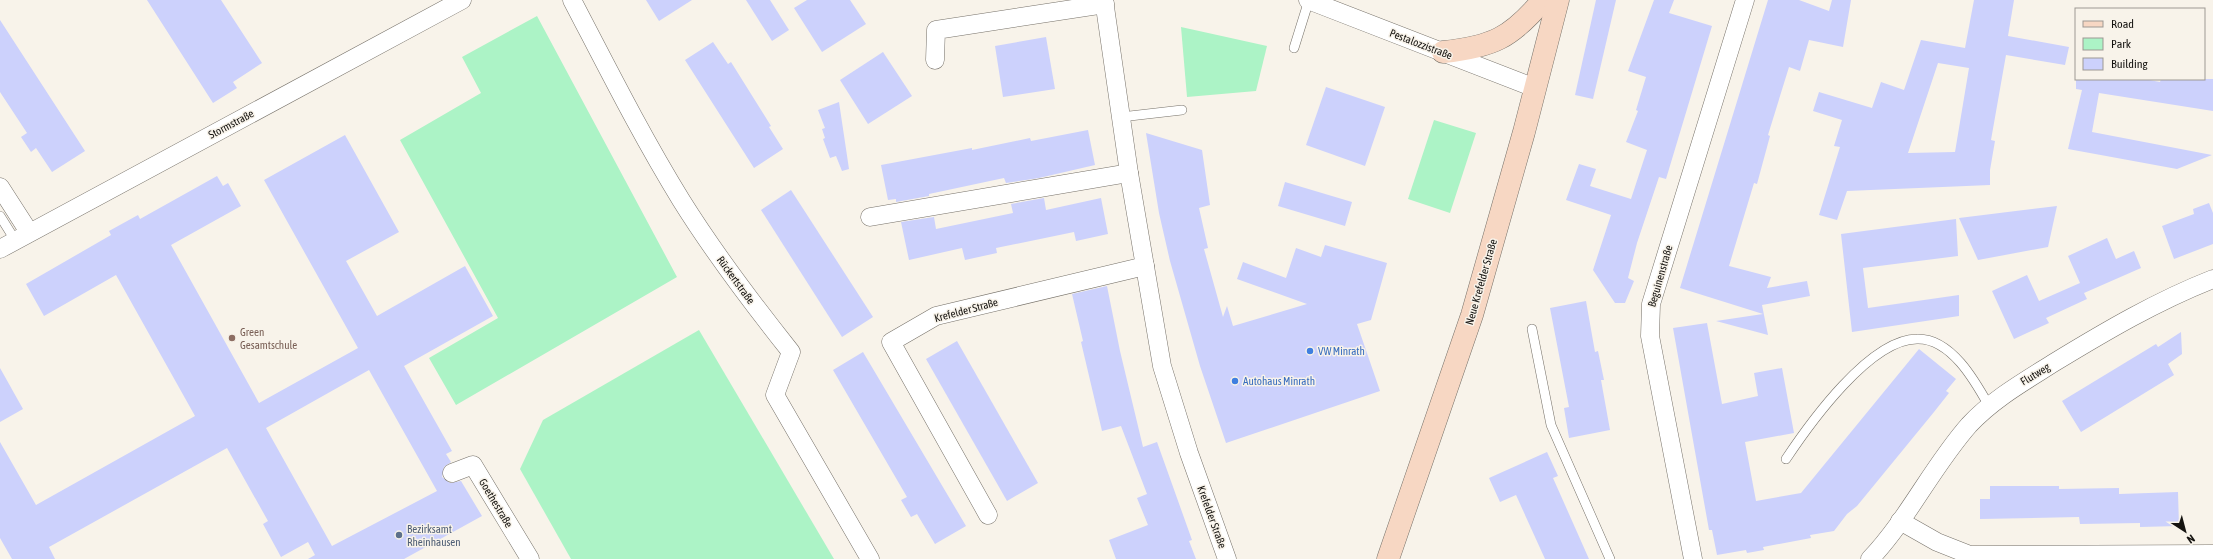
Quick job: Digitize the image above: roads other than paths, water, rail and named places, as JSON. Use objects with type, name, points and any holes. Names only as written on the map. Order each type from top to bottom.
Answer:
[{"type":"main road","points":[[1443,52],[1473,49],[1501,39],[1524,22],[1543,0]]},
{"type":"main road","name":"Neue Krefelder Straße","points":[[1388,559],[1472,315],[1558,0]]},
{"type":"street","name":"Stormstraße","points":[[0,250],[22,236],[462,0]]},
{"type":"street","name":"Rückertstraße","points":[[572,0],[638,124],[681,200],[730,275],[791,352],[775,395],[870,559]]},
{"type":"street","name":"Pestalozzistraße","points":[[1308,0],[1535,88]]},
{"type":"street","name":"Beguinenstraße","points":[[1692,559],[1650,336],[1651,304],[1745,0]]},
{"type":"street","name":"Krefelder Straße","points":[[935,60],[936,30],[1105,2],[1121,118],[1162,366],[1189,453],[1227,559]]},
{"type":"street","points":[[870,217],[1130,173]]},
{"type":"street","points":[[0,187],[22,236]]},
{"type":"street","name":"Krefelder Straße","points":[[988,515],[891,342],[936,316],[1146,266]]},
{"type":"street","name":"Flutweg","points":[[1870,559],[1900,521],[1947,451],[1970,424],[1989,406],[2015,386],[2090,341],[2175,294],[2213,279]]},
{"type":"street","name":"Goethestraße","points":[[452,472],[473,465],[530,559]]},
{"type":"street","points":[[1900,521],[1937,542],[1970,555],[2061,557],[2213,554]]},
{"type":"lane","points":[[1294,48],[1308,0]]},
{"type":"lane","points":[[1121,118],[1182,110]]},
{"type":"lane","points":[[0,216],[22,236]]},
{"type":"lane","points":[[1532,329],[1551,425],[1610,559]]},
{"type":"lane","points":[[1786,459],[1809,424],[1844,383],[1875,356],[1901,342],[1917,338],[1934,342],[1954,356],[1968,371],[1989,406]]},
{"type":"place","name":"Green Gesamtschule","points":[[232,338]]},
{"type":"place","name":"VW Minrath","points":[[1310,351]]},
{"type":"place","name":"Autohaus Minrath","points":[[1235,381]]},
{"type":"place","name":"Bezirksamt Rheinhausen","points":[[399,535]]}]
